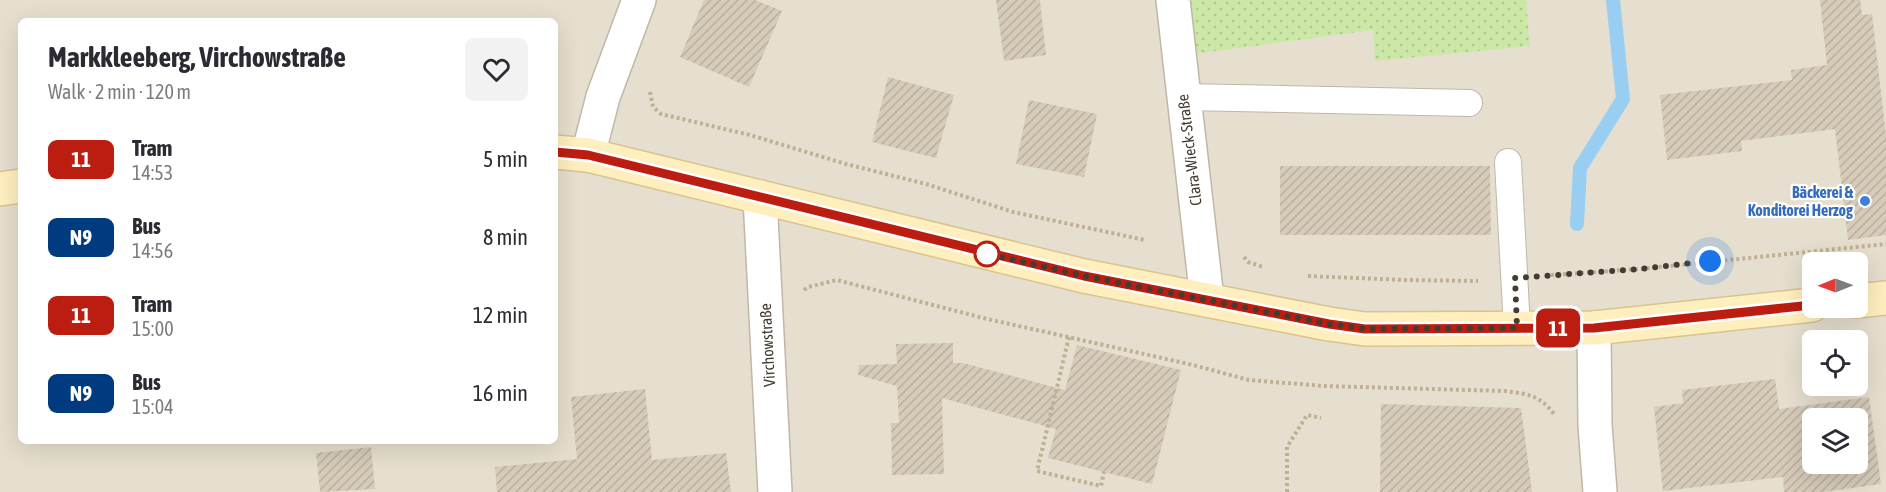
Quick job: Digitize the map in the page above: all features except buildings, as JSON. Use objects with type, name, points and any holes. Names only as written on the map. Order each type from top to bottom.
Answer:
[{"type":"main road","points":[[558,152],[588,155],[1084,276],[1365,329],[1594,328],[1802,306]]},
{"type":"main road","points":[[0,189],[18,186]]},
{"type":"main road","points":[[1868,300],[1886,298]]},
{"type":"street","points":[[588,155],[603,97],[639,0]]},
{"type":"street","name":"Clara-Wieck-Straße","points":[[1173,0],[1207,299]]},
{"type":"street","name":"Virchowstraße","points":[[759,197],[775,492]]},
{"type":"street","points":[[1594,328],[1595,425],[1600,492]]},
{"type":"lane","points":[[1183,97],[1469,103]]},
{"type":"lane","points":[[1508,162],[1517,328]]},
{"type":"path","points":[[653,107],[661,114],[750,135],[846,164],[926,184],[1013,212],[1145,240]]},
{"type":"path","points":[[1303,276],[1473,281],[1640,269],[1886,244]]},
{"type":"path","points":[[1239,248],[1248,262],[1271,270]]},
{"type":"path","points":[[801,293],[808,287],[837,280],[972,315],[1193,365],[1249,380],[1324,386],[1505,391],[1530,394],[1547,404],[1559,422]]},
{"type":"path","points":[[1069,337],[1037,471],[1101,486]]},
{"type":"path","points":[[1287,492],[1287,447],[1307,415],[1322,418]]},
{"type":"path","points":[[1102,492],[1104,472]]},
{"type":"shaded area","points":[[0,0],[1886,0],[1886,492],[0,492]]},
{"type":"green space","points":[[1173,0],[1526,0],[1530,46],[1375,61],[1373,30],[1179,56]]},
{"type":"waterway","points":[[1577,224],[1580,168],[1623,99],[1613,0]]},
{"type":"tram line","name":"11","points":[[558,152],[588,155],[1084,276],[1365,329],[1594,328],[1802,306]]},
{"type":"place","name":"Bäckerei & Konditorei Herzog","points":[[1865,201]]},
{"type":"route","points":[[987,254],[984,253],[1084,276],[1365,329],[1517,328],[1515,278],[1640,269],[1710,261]]}]
